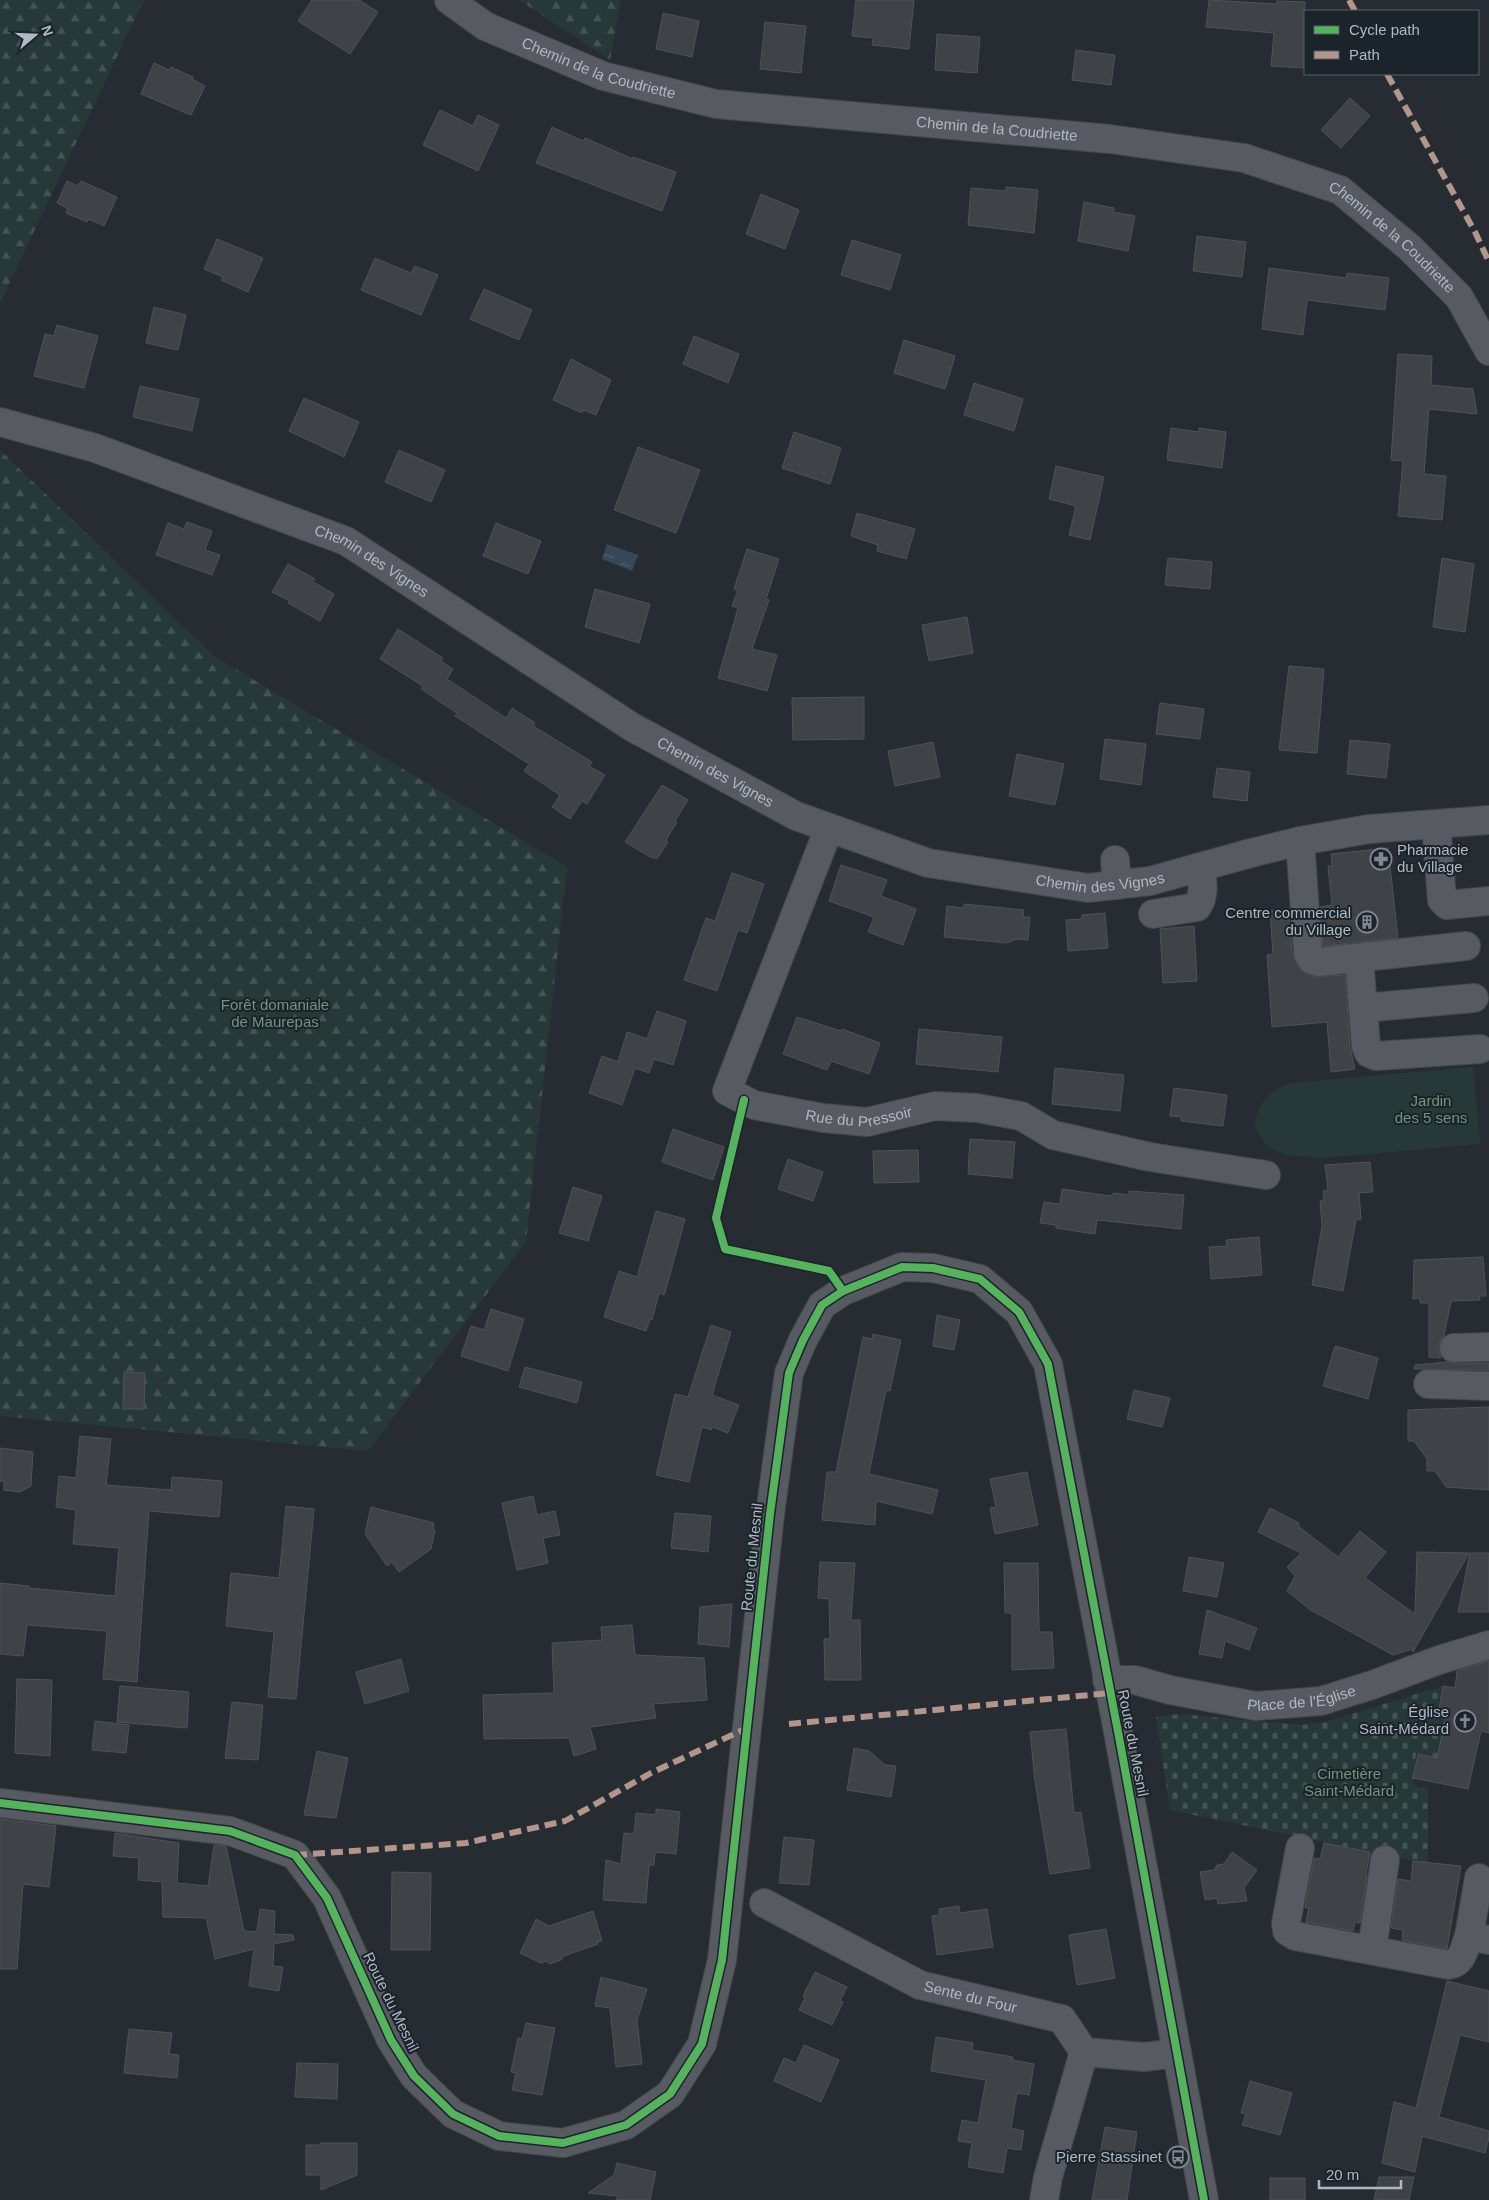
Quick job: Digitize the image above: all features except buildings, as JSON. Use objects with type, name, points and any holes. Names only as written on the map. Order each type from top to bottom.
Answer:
[{"type":"street","name":"Chemin de la Coudriette","points":[[450,0],[485,26],[603,76],[716,104],[1110,139],[1244,158],[1340,190],[1410,247],[1460,297],[1489,350]]},
{"type":"street","name":"Chemin des Vignes","points":[[0,422],[95,448],[346,541],[632,728],[796,816],[928,863],[1088,888],[1116,872],[1150,881],[1200,867],[1246,845],[1300,841],[1369,829],[1489,820]]},
{"type":"street","points":[[1436,824],[1442,900],[1444,903],[1447,905],[1489,901]]},
{"type":"street","name":"Rue du Pressoir","points":[[829,828],[727,1091],[754,1105],[823,1118],[867,1122],[935,1106],[977,1108],[1021,1116],[1052,1135],[1150,1157],[1266,1176]]},
{"type":"street","points":[[1300,841],[1308,953],[1312,960],[1318,962],[1466,946]]},
{"type":"street","points":[[1153,914],[1197,908],[1202,900],[1203,883],[1200,867]]},
{"type":"street","points":[[1358,958],[1366,1046],[1369,1053],[1376,1056],[1480,1049]]},
{"type":"street","points":[[1363,1008],[1474,998]]},
{"type":"street","name":"Route du Mesnil","points":[[0,1803],[230,1831],[295,1854],[327,1898],[391,2040],[414,2076],[453,2114],[499,2136],[563,2143],[626,2125],[670,2094],[702,2044],[722,1960],[770,1514],[790,1373],[803,1340],[822,1305],[843,1290],[902,1267],[933,1268],[980,1279],[1019,1312],[1048,1364],[1204,2200]]},
{"type":"street","points":[[1454,1348],[1489,1347]]},
{"type":"street","points":[[1428,1384],[1489,1386]]},
{"type":"street","name":"Place de l'Église","points":[[1107,1680],[1135,1680],[1170,1690],[1256,1706],[1321,1701],[1372,1685],[1439,1660],[1489,1646]]},
{"type":"street","points":[[1300,1848],[1286,1923],[1287,1931],[1295,1936],[1449,1965],[1456,1964],[1479,1938],[1479,1878]]},
{"type":"street","points":[[1372,1950],[1385,1860]]},
{"type":"street","name":"Sente du Four","points":[[764,1903],[920,1985],[1062,2019],[1084,2052]]},
{"type":"street","points":[[1044,2200],[1048,2177],[1084,2052],[1144,2057],[1177,2053]]},
{"type":"green space","points":[[0,0],[144,0],[0,303]]},
{"type":"green space","points":[[519,0],[621,0],[610,60]]},
{"type":"green space","name":"Forêt domaniale de Maurepas","points":[[0,450],[214,656],[567,867],[526,1242],[368,1451],[0,1416]]},
{"type":"green space","name":"Jardin des 5 sens","points":[[1473,1067],[1480,1144],[1323,1158],[1286,1155],[1267,1146],[1254,1127],[1258,1111],[1265,1099],[1290,1083]]},
{"type":"green space","name":"Cimetière Saint-Médard","points":[[1443,1686],[1439,1709],[1449,1711],[1437,1758],[1416,1753],[1414,1786],[1428,1789],[1428,1864],[1170,1810],[1156,1717],[1179,1714],[1302,1725],[1325,1722]]},
{"type":"water","points":[[607,544],[638,555],[632,571],[602,559]]},
{"type":"marked path","points":[[1349,0],[1354,10]]},
{"type":"marked path","points":[[1388,75],[1475,232],[1489,262]]},
{"type":"marked path","points":[[789,1724],[1110,1693]]},
{"type":"marked path","points":[[295,1855],[466,1843],[565,1821],[651,1773],[747,1728]]},
{"type":"cycle path","points":[[744,1100],[716,1218],[725,1249],[829,1271],[843,1291]]},
{"type":"cycle path","points":[[0,1803],[230,1831],[295,1855],[327,1898],[391,2040],[414,2076],[453,2114],[499,2136],[563,2143],[626,2125],[670,2094],[702,2044],[722,1960],[770,1514],[789,1373],[803,1340],[822,1305],[843,1291],[902,1267],[933,1268],[980,1279],[1019,1312],[1048,1364],[1204,2200]]},
{"type":"place","name":"Pharmacie du Village","points":[[1381,859]]},
{"type":"place","name":"Centre commercial du Village","points":[[1367,922]]},
{"type":"place","name":"Église Saint-Médard","points":[[1465,1721]]},
{"type":"place","name":"Pierre Stassinet","points":[[1178,2157]]}]
